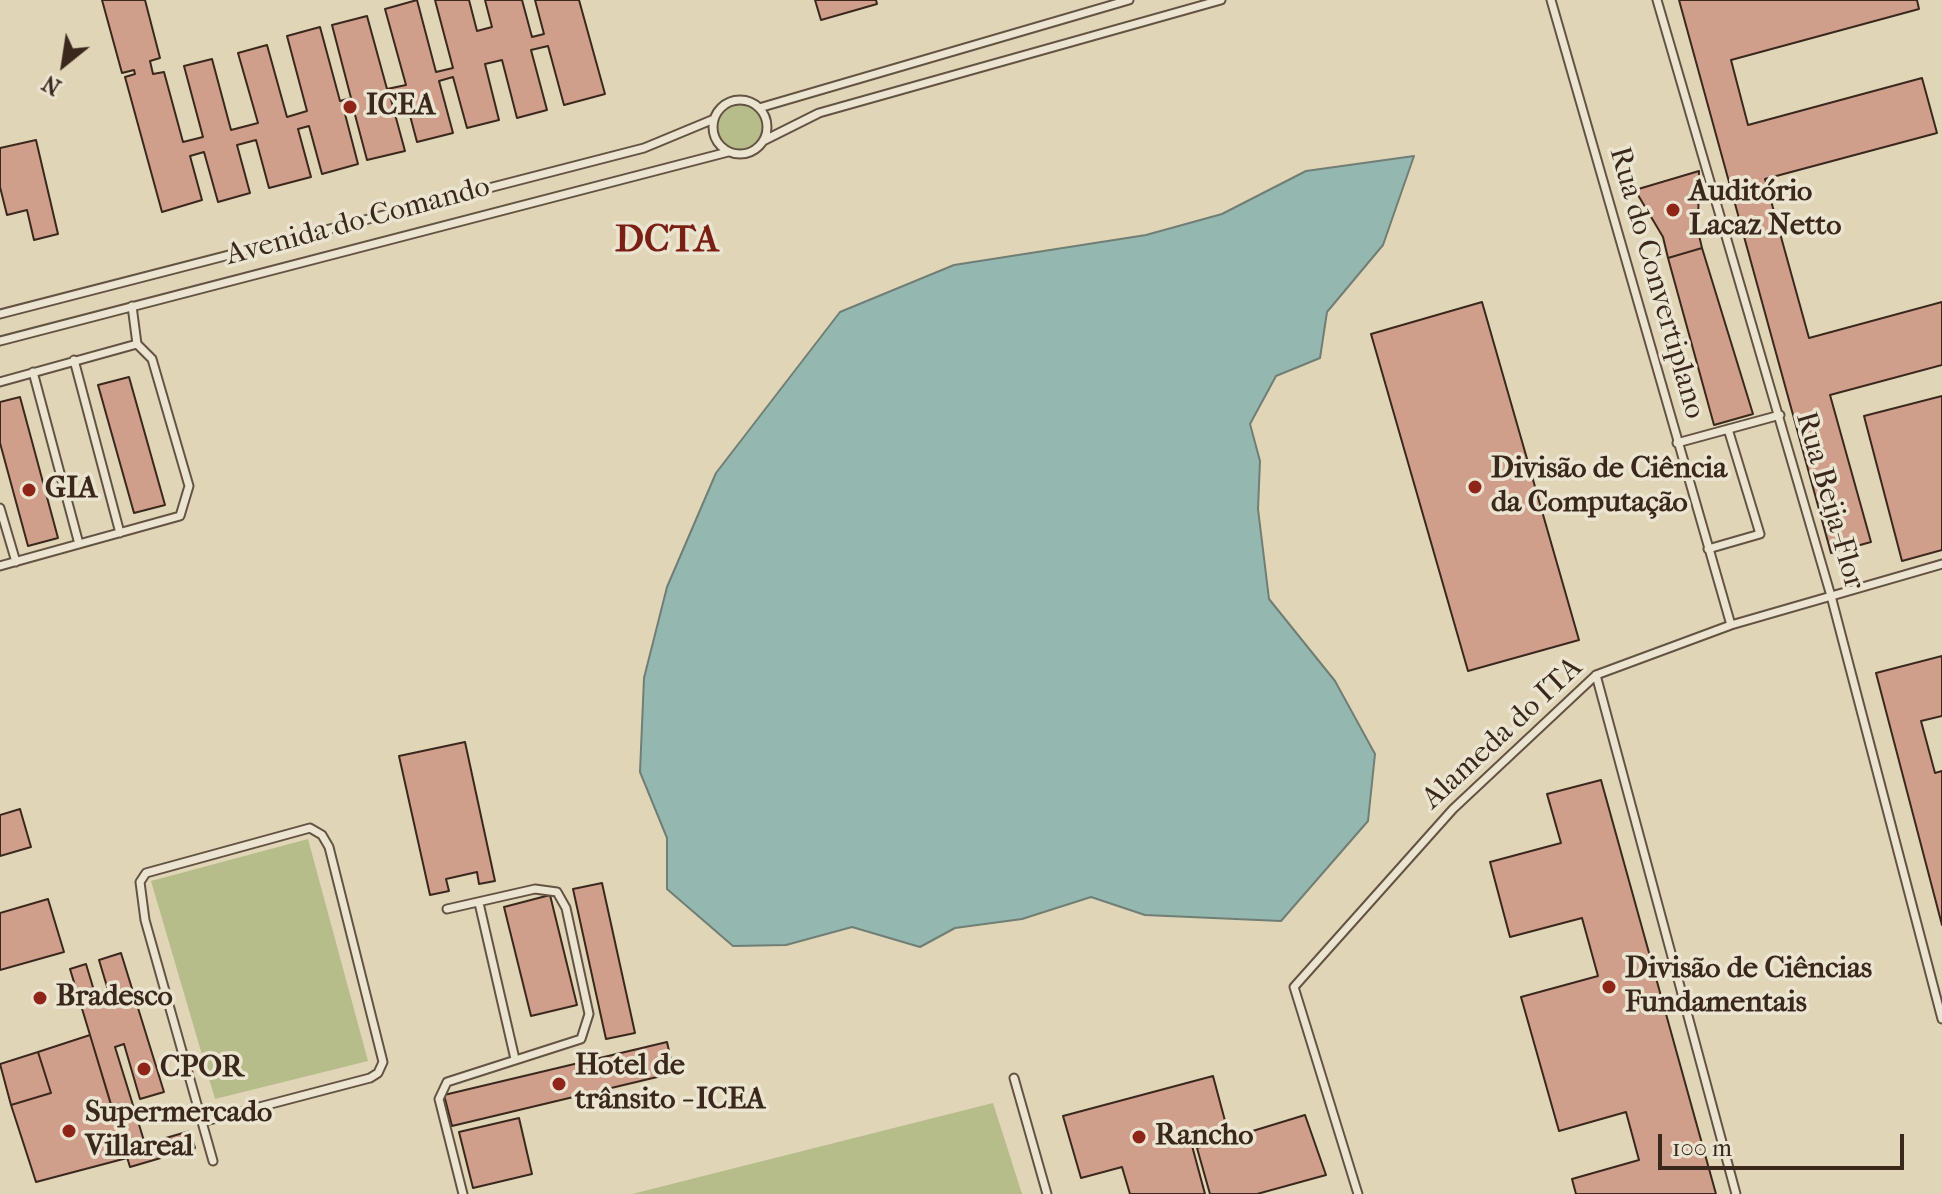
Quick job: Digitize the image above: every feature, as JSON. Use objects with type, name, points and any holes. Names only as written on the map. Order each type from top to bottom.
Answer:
[{"type":"lane","points":[[759,108],[1129,0]]},
{"type":"lane","points":[[763,141],[767,124],[759,108],[745,101],[730,102],[714,119],[717,141],[728,152],[751,152],[763,141],[819,113],[1221,0]]},
{"type":"lane","name":"Rua do Convertiplano","points":[[1551,0],[1731,625]]},
{"type":"lane","name":"Rua Beija-Flor","points":[[1657,0],[1831,596],[1942,1019]]},
{"type":"lane","name":"Avenida do Comando","points":[[0,314],[644,148],[714,119]]},
{"type":"lane","name":"Avenida do Comando","points":[[0,341],[728,152]]},
{"type":"lane","points":[[0,566],[180,516],[189,486],[152,359],[137,344],[132,306]]},
{"type":"lane","points":[[0,382],[137,344]]},
{"type":"lane","points":[[74,360],[120,533]]},
{"type":"lane","points":[[33,372],[79,544]]},
{"type":"lane","points":[[1677,443],[1780,415]]},
{"type":"lane","points":[[1708,549],[1760,534],[1728,429]]},
{"type":"lane","points":[[0,508],[16,562]]},
{"type":"lane","name":"Alameda do ITA","points":[[1358,1194],[1294,987],[1453,809],[1596,675],[1731,625],[1942,564]]},
{"type":"lane","points":[[1596,675],[1736,1194]]},
{"type":"lane","points":[[202,1122],[370,1078],[378,1073],[383,1062],[329,847],[322,835],[310,828],[146,873],[140,882],[145,920],[213,1161]]},
{"type":"lane","points":[[447,909],[549,889],[557,892],[566,908],[589,1014],[586,1032],[581,1039],[447,1082],[441,1090],[439,1099],[463,1194]]},
{"type":"lane","points":[[479,903],[515,1059]]},
{"type":"lane","points":[[1014,1078],[1047,1194]]},
{"type":"green space","points":[[740,104],[756,111],[763,127],[756,143],[740,150],[724,143],[717,127],[724,111]]},
{"type":"green space","points":[[308,839],[368,1061],[215,1099],[151,881]]},
{"type":"green space","points":[[993,1103],[1022,1194],[632,1194]]},
{"type":"water","points":[[1414,156],[1383,245],[1327,312],[1320,358],[1276,376],[1250,424],[1260,461],[1258,509],[1269,599],[1335,681],[1375,754],[1368,821],[1281,921],[1145,915],[1091,897],[1022,919],[955,928],[920,947],[852,927],[786,945],[733,946],[667,889],[667,838],[640,772],[644,678],[667,587],[716,473],[840,312],[954,265],[1146,235],[1222,214],[1306,171]]},
{"type":"building","name":"ICEA","points":[[102,0],[145,0],[160,58],[150,61],[153,74],[164,72],[183,142],[203,137],[184,66],[212,59],[231,130],[258,123],[238,53],[267,45],[287,117],[307,111],[287,36],[320,27],[340,101],[351,98],[332,25],[367,16],[387,89],[406,85],[385,9],[417,0],[436,72],[453,68],[435,0],[469,0],[477,31],[492,27],[485,0],[522,0],[532,37],[544,34],[535,0],[579,0],[605,94],[564,105],[548,46],[531,50],[547,110],[517,118],[502,60],[485,64],[499,120],[467,128],[453,77],[439,81],[453,133],[417,142],[404,93],[390,96],[405,151],[367,160],[354,111],[345,114],[358,164],[322,174],[309,126],[298,129],[311,177],[269,188],[256,140],[237,145],[250,193],[218,202],[204,152],[190,156],[202,200],[162,212],[125,77],[135,74],[134,70],[122,73]]},
{"type":"building","points":[[815,0],[876,0],[877,4],[821,20]]},
{"type":"building","points":[[1679,0],[1917,0],[1919,9],[1731,60],[1748,125],[1922,78],[1937,133],[1765,179],[1809,338],[1942,302],[1942,365],[1830,395],[1871,542],[1831,553]]},
{"type":"building","points":[[36,140],[58,234],[34,240],[27,210],[7,215],[0,187],[0,148]]},
{"type":"building","name":"Auditório Lacaz Netto","points":[[1699,171],[1698,231],[1702,248],[1668,258],[1663,237],[1635,190]]},
{"type":"building","points":[[1702,248],[1753,414],[1714,425],[1668,258]]},
{"type":"building","name":"Divisão de Ciência da Computação","points":[[1482,302],[1579,640],[1468,671],[1371,334]]},
{"type":"building","name":"GIA","points":[[129,377],[165,505],[134,513],[98,385]]},
{"type":"building","points":[[1942,396],[1942,550],[1902,561],[1864,416]]},
{"type":"building","name":"GIA","points":[[20,397],[58,538],[28,546],[0,443],[0,402]]},
{"type":"building","points":[[1942,656],[1942,716],[1921,721],[1935,773],[1942,771],[1942,925],[1876,673]]},
{"type":"building","points":[[465,742],[495,881],[479,884],[477,872],[446,879],[449,891],[430,895],[399,756]]},
{"type":"building","name":"Divisão de Ciências Fundamentais","points":[[1601,780],[1716,1194],[1576,1194],[1572,1179],[1639,1160],[1626,1112],[1559,1131],[1521,997],[1598,976],[1582,918],[1510,937],[1490,862],[1561,843],[1547,794]]},
{"type":"building","points":[[20,809],[31,847],[0,856],[0,815]]},
{"type":"building","name":"Hotel de trânsito - ICEA","points":[[602,883],[635,1033],[606,1039],[573,889]]},
{"type":"building","name":"Hotel de trânsito - ICEA","points":[[550,895],[577,1005],[531,1016],[504,907]]},
{"type":"building","points":[[48,899],[64,952],[0,970],[0,913]]},
{"type":"building","name":"CPOR","points":[[121,953],[164,1092],[140,1099],[124,1044],[115,1047],[145,1144],[190,1131],[195,1148],[130,1167],[70,969],[86,964],[95,994],[108,990],[99,960]]},
{"type":"building","name":"Supermercado Villareal","points":[[90,1035],[127,1158],[36,1182],[11,1105],[51,1093],[38,1052]]},
{"type":"building","name":"Hotel de trânsito - ICEA","points":[[667,1042],[674,1073],[452,1126],[444,1095]]},
{"type":"building","points":[[38,1052],[51,1093],[11,1105],[0,1064]]},
{"type":"building","name":"Rancho","points":[[1213,1076],[1228,1132],[1191,1142],[1205,1194],[1130,1194],[1122,1167],[1081,1178],[1063,1116]]},
{"type":"building","name":"Rancho","points":[[1305,1115],[1326,1175],[1257,1194],[1210,1194],[1197,1148]]},
{"type":"building","points":[[519,1118],[532,1174],[473,1188],[459,1132]]},
{"type":"place","name":"ICEA","points":[[350,107]]},
{"type":"place","name":"Auditório Lacaz Netto","points":[[1673,210]]},
{"type":"place","name":"Divisão de Ciência da Computação","points":[[1475,487]]},
{"type":"place","name":"GIA","points":[[29,490]]},
{"type":"place","name":"Divisão de Ciências Fundamentais","points":[[1609,987]]},
{"type":"place","name":"Bradesco","points":[[40,998]]},
{"type":"place","name":"CPOR","points":[[144,1069]]},
{"type":"place","name":"Hotel de trânsito - ICEA","points":[[559,1084]]},
{"type":"place","name":"Supermercado Villareal","points":[[69,1131]]},
{"type":"place","name":"Rancho","points":[[1139,1137]]},
{"type":"district","name":"DCTA","points":[[667,242]]}]
